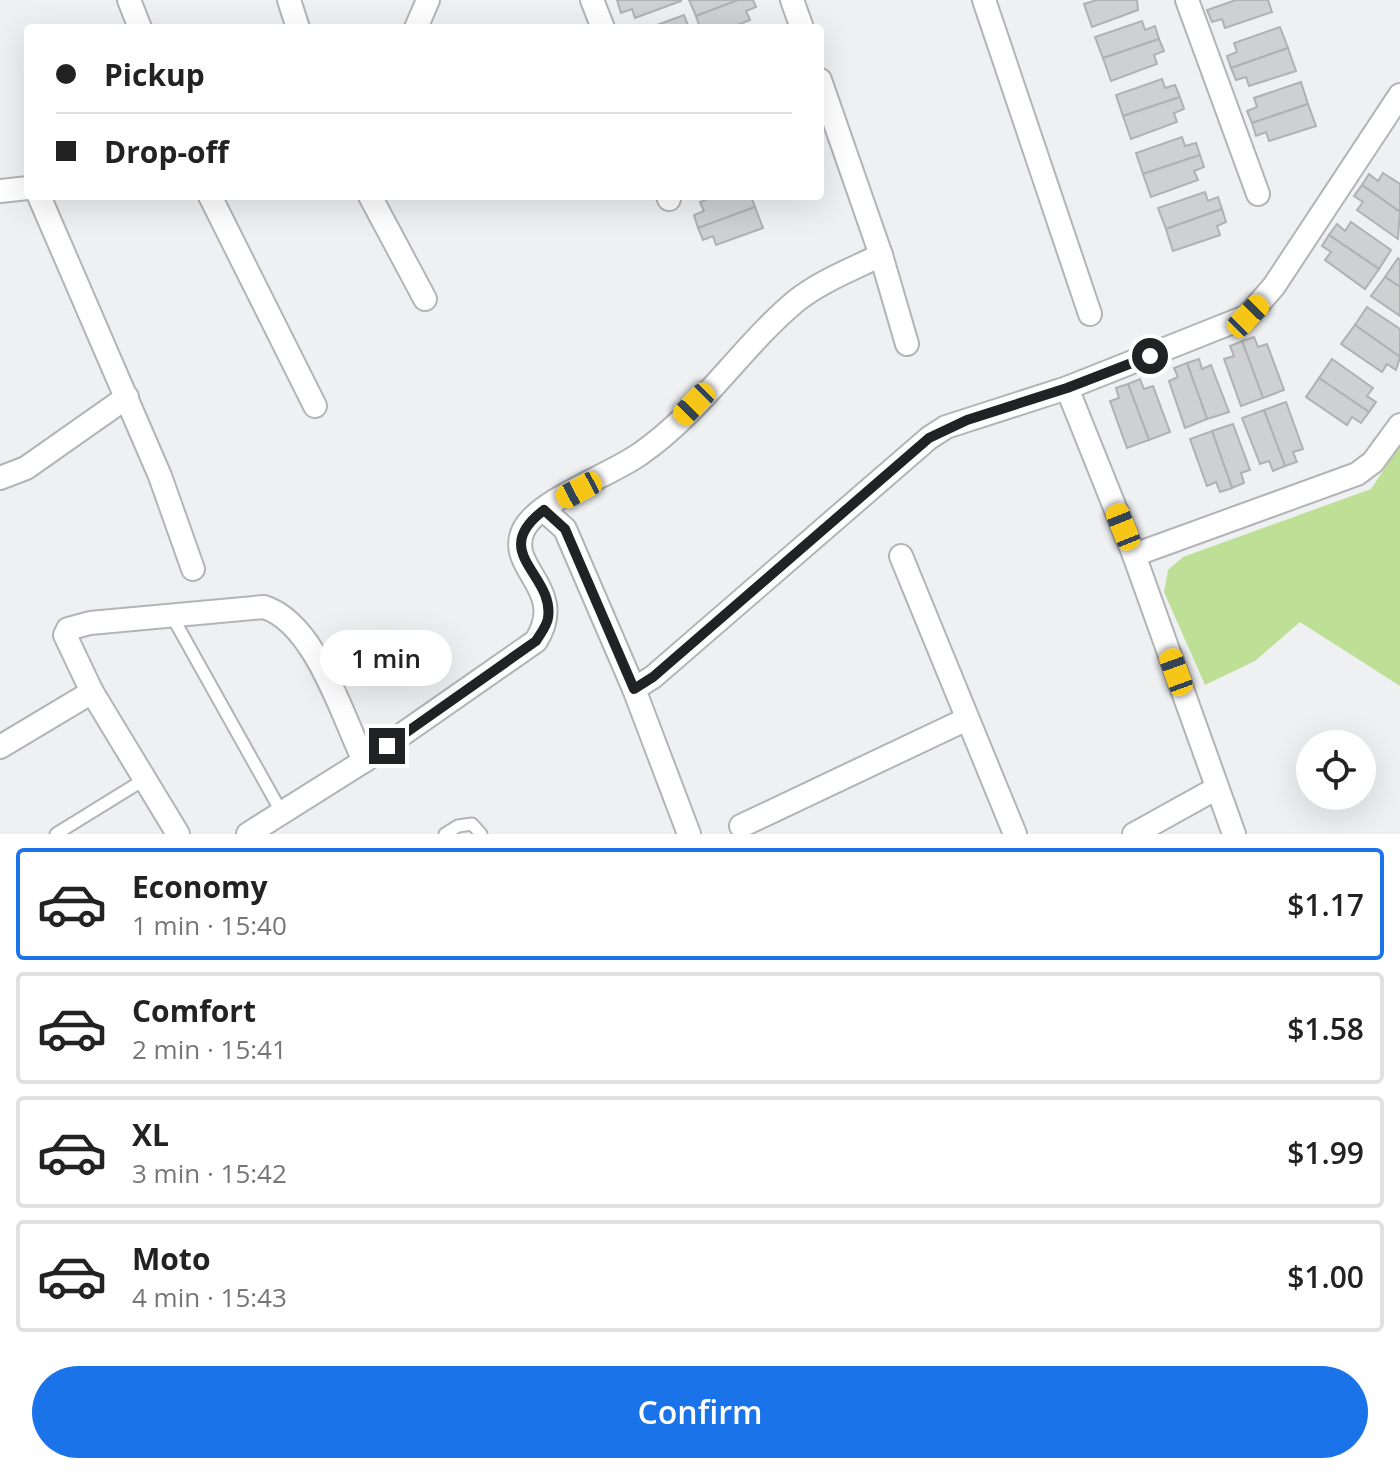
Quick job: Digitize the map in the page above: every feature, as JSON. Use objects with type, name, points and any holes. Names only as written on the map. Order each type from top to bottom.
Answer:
[{"type":"street","points":[[129,0],[138,24]]},
{"type":"street","points":[[289,0],[297,24]]},
{"type":"street","points":[[418,24],[428,0]]},
{"type":"street","points":[[592,0],[601,24]]},
{"type":"street","points":[[792,0],[801,24]]},
{"type":"street","points":[[984,0],[1090,314]]},
{"type":"street","points":[[1187,0],[1258,194]]},
{"type":"street","points":[[824,91],[881,255],[907,344]]},
{"type":"street","points":[[634,689],[653,677],[929,438],[967,420],[1067,388],[1248,316],[1274,286],[1400,95]]},
{"type":"street","points":[[0,191],[24,188]]},
{"type":"street","points":[[41,200],[160,476],[193,569]]},
{"type":"street","points":[[212,200],[315,406]]},
{"type":"street","points":[[372,200],[425,299]]},
{"type":"street","points":[[248,834],[364,761],[536,641],[548,619],[548,609],[524,560],[521,544],[530,521],[544,510],[616,471],[650,447],[798,300],[881,255]]},
{"type":"street","points":[[1067,388],[1134,555],[1234,834]]},
{"type":"street","points":[[0,478],[26,468],[127,397]]},
{"type":"street","points":[[1134,555],[1357,474],[1373,462],[1400,425]]},
{"type":"street","points":[[544,510],[565,529],[634,689],[689,834]]},
{"type":"street","points":[[901,556],[1015,834]]},
{"type":"street","points":[[178,834],[92,692],[68,646],[68,629],[90,623],[173,618],[264,607],[279,612],[305,637],[364,761]]},
{"type":"street","points":[[0,747],[92,692]]},
{"type":"street","points":[[741,826],[967,719]]},
{"type":"street","points":[[1134,834],[1217,788]]},
{"type":"lane","points":[[173,618],[283,814]]},
{"type":"lane","points":[[56,834],[145,779]]},
{"type":"lane","points":[[445,834],[472,824],[481,834]]},
{"type":"green space","points":[[1400,445],[1400,686],[1300,622],[1255,661],[1205,685],[1164,592],[1168,570],[1183,557],[1371,489]]},
{"type":"building","points":[[617,0],[681,1],[635,18],[632,9],[621,13]]},
{"type":"building","points":[[689,0],[738,0],[696,16]]},
{"type":"building","points":[[738,0],[753,0],[756,7],[746,11],[750,20],[740,24],[699,24],[696,16]]},
{"type":"building","points":[[1097,0],[1137,0],[1138,10],[1092,27],[1084,4]]},
{"type":"building","points":[[1236,0],[1268,0],[1272,12],[1225,28],[1222,19],[1212,22],[1207,10]]},
{"type":"building","points":[[684,15],[687,24],[660,24]]},
{"type":"building","points":[[1142,21],[1145,30],[1155,26],[1159,39],[1103,58],[1095,37]]},
{"type":"building","points":[[1280,27],[1288,48],[1231,68],[1227,56],[1237,52],[1234,43]]},
{"type":"building","points":[[1159,39],[1164,51],[1154,55],[1157,64],[1111,81],[1103,58]]},
{"type":"building","points":[[1288,48],[1296,71],[1249,86],[1246,77],[1236,80],[1231,68]]},
{"type":"building","points":[[1162,79],[1165,88],[1175,85],[1180,97],[1123,116],[1116,95]]},
{"type":"building","points":[[1301,82],[1308,104],[1252,123],[1247,111],[1257,107],[1254,98]]},
{"type":"building","points":[[1180,97],[1184,109],[1174,113],[1177,122],[1131,139],[1123,116]]},
{"type":"building","points":[[1308,104],[1316,126],[1269,141],[1266,132],[1256,136],[1252,123]]},
{"type":"building","points":[[1182,137],[1185,146],[1196,143],[1200,155],[1143,174],[1136,153]]},
{"type":"building","points":[[1200,155],[1204,167],[1194,171],[1198,180],[1151,197],[1143,174]]},
{"type":"building","points":[[1383,173],[1400,184],[1400,212],[1362,185],[1369,174],[1378,181]]},
{"type":"building","points":[[1362,185],[1400,212],[1398,239],[1357,210],[1363,202],[1354,196]]},
{"type":"building","points":[[1205,192],[1208,201],[1218,197],[1222,209],[1166,229],[1158,208]]},
{"type":"building","points":[[752,200],[755,207],[698,228],[694,215],[704,211],[700,202]]},
{"type":"building","points":[[755,207],[763,228],[716,245],[713,236],[703,240],[698,228]]},
{"type":"building","points":[[1222,209],[1226,222],[1217,226],[1220,235],[1173,251],[1166,229]]},
{"type":"building","points":[[1351,222],[1391,250],[1379,269],[1329,235],[1337,224],[1345,231]]},
{"type":"building","points":[[1329,235],[1379,269],[1365,289],[1325,260],[1331,252],[1322,246]]},
{"type":"building","points":[[1398,258],[1400,260],[1400,287],[1385,277]]},
{"type":"building","points":[[1385,277],[1400,287],[1400,316],[1371,296]]},
{"type":"building","points":[[1367,307],[1400,329],[1400,357],[1355,325]]},
{"type":"building","points":[[1355,325],[1400,357],[1396,370],[1387,364],[1382,372],[1341,344]]},
{"type":"building","points":[[1254,337],[1258,347],[1267,344],[1284,390],[1263,398],[1242,341]]},
{"type":"building","points":[[1242,341],[1263,398],[1241,406],[1224,359],[1234,356],[1230,346]]},
{"type":"building","points":[[1199,359],[1202,369],[1211,365],[1229,412],[1207,419],[1187,363]]},
{"type":"building","points":[[1332,359],[1373,388],[1367,396],[1376,402],[1369,412],[1319,378]]},
{"type":"building","points":[[1187,363],[1207,419],[1185,428],[1169,381],[1178,377],[1174,368]]},
{"type":"building","points":[[1319,378],[1369,412],[1361,423],[1352,417],[1347,425],[1306,397]]},
{"type":"building","points":[[1140,379],[1144,389],[1153,386],[1170,432],[1149,440],[1128,384]]},
{"type":"building","points":[[1128,384],[1149,440],[1127,448],[1110,401],[1119,398],[1116,388]]},
{"type":"building","points":[[1286,402],[1303,449],[1293,452],[1297,462],[1285,466],[1264,410]]},
{"type":"building","points":[[1264,410],[1285,466],[1273,471],[1269,461],[1260,464],[1242,418]]},
{"type":"building","points":[[1233,424],[1250,470],[1241,473],[1244,483],[1232,488],[1212,431]]},
{"type":"building","points":[[1212,431],[1232,488],[1220,492],[1216,482],[1207,486],[1190,439]]},
{"type":"route","points":[[387,746],[502,668],[536,641],[544,629],[548,609],[524,560],[521,544],[522,533],[530,521],[544,510],[565,529],[634,689],[653,677],[929,438],[946,427],[1067,388],[1150,356]]}]
